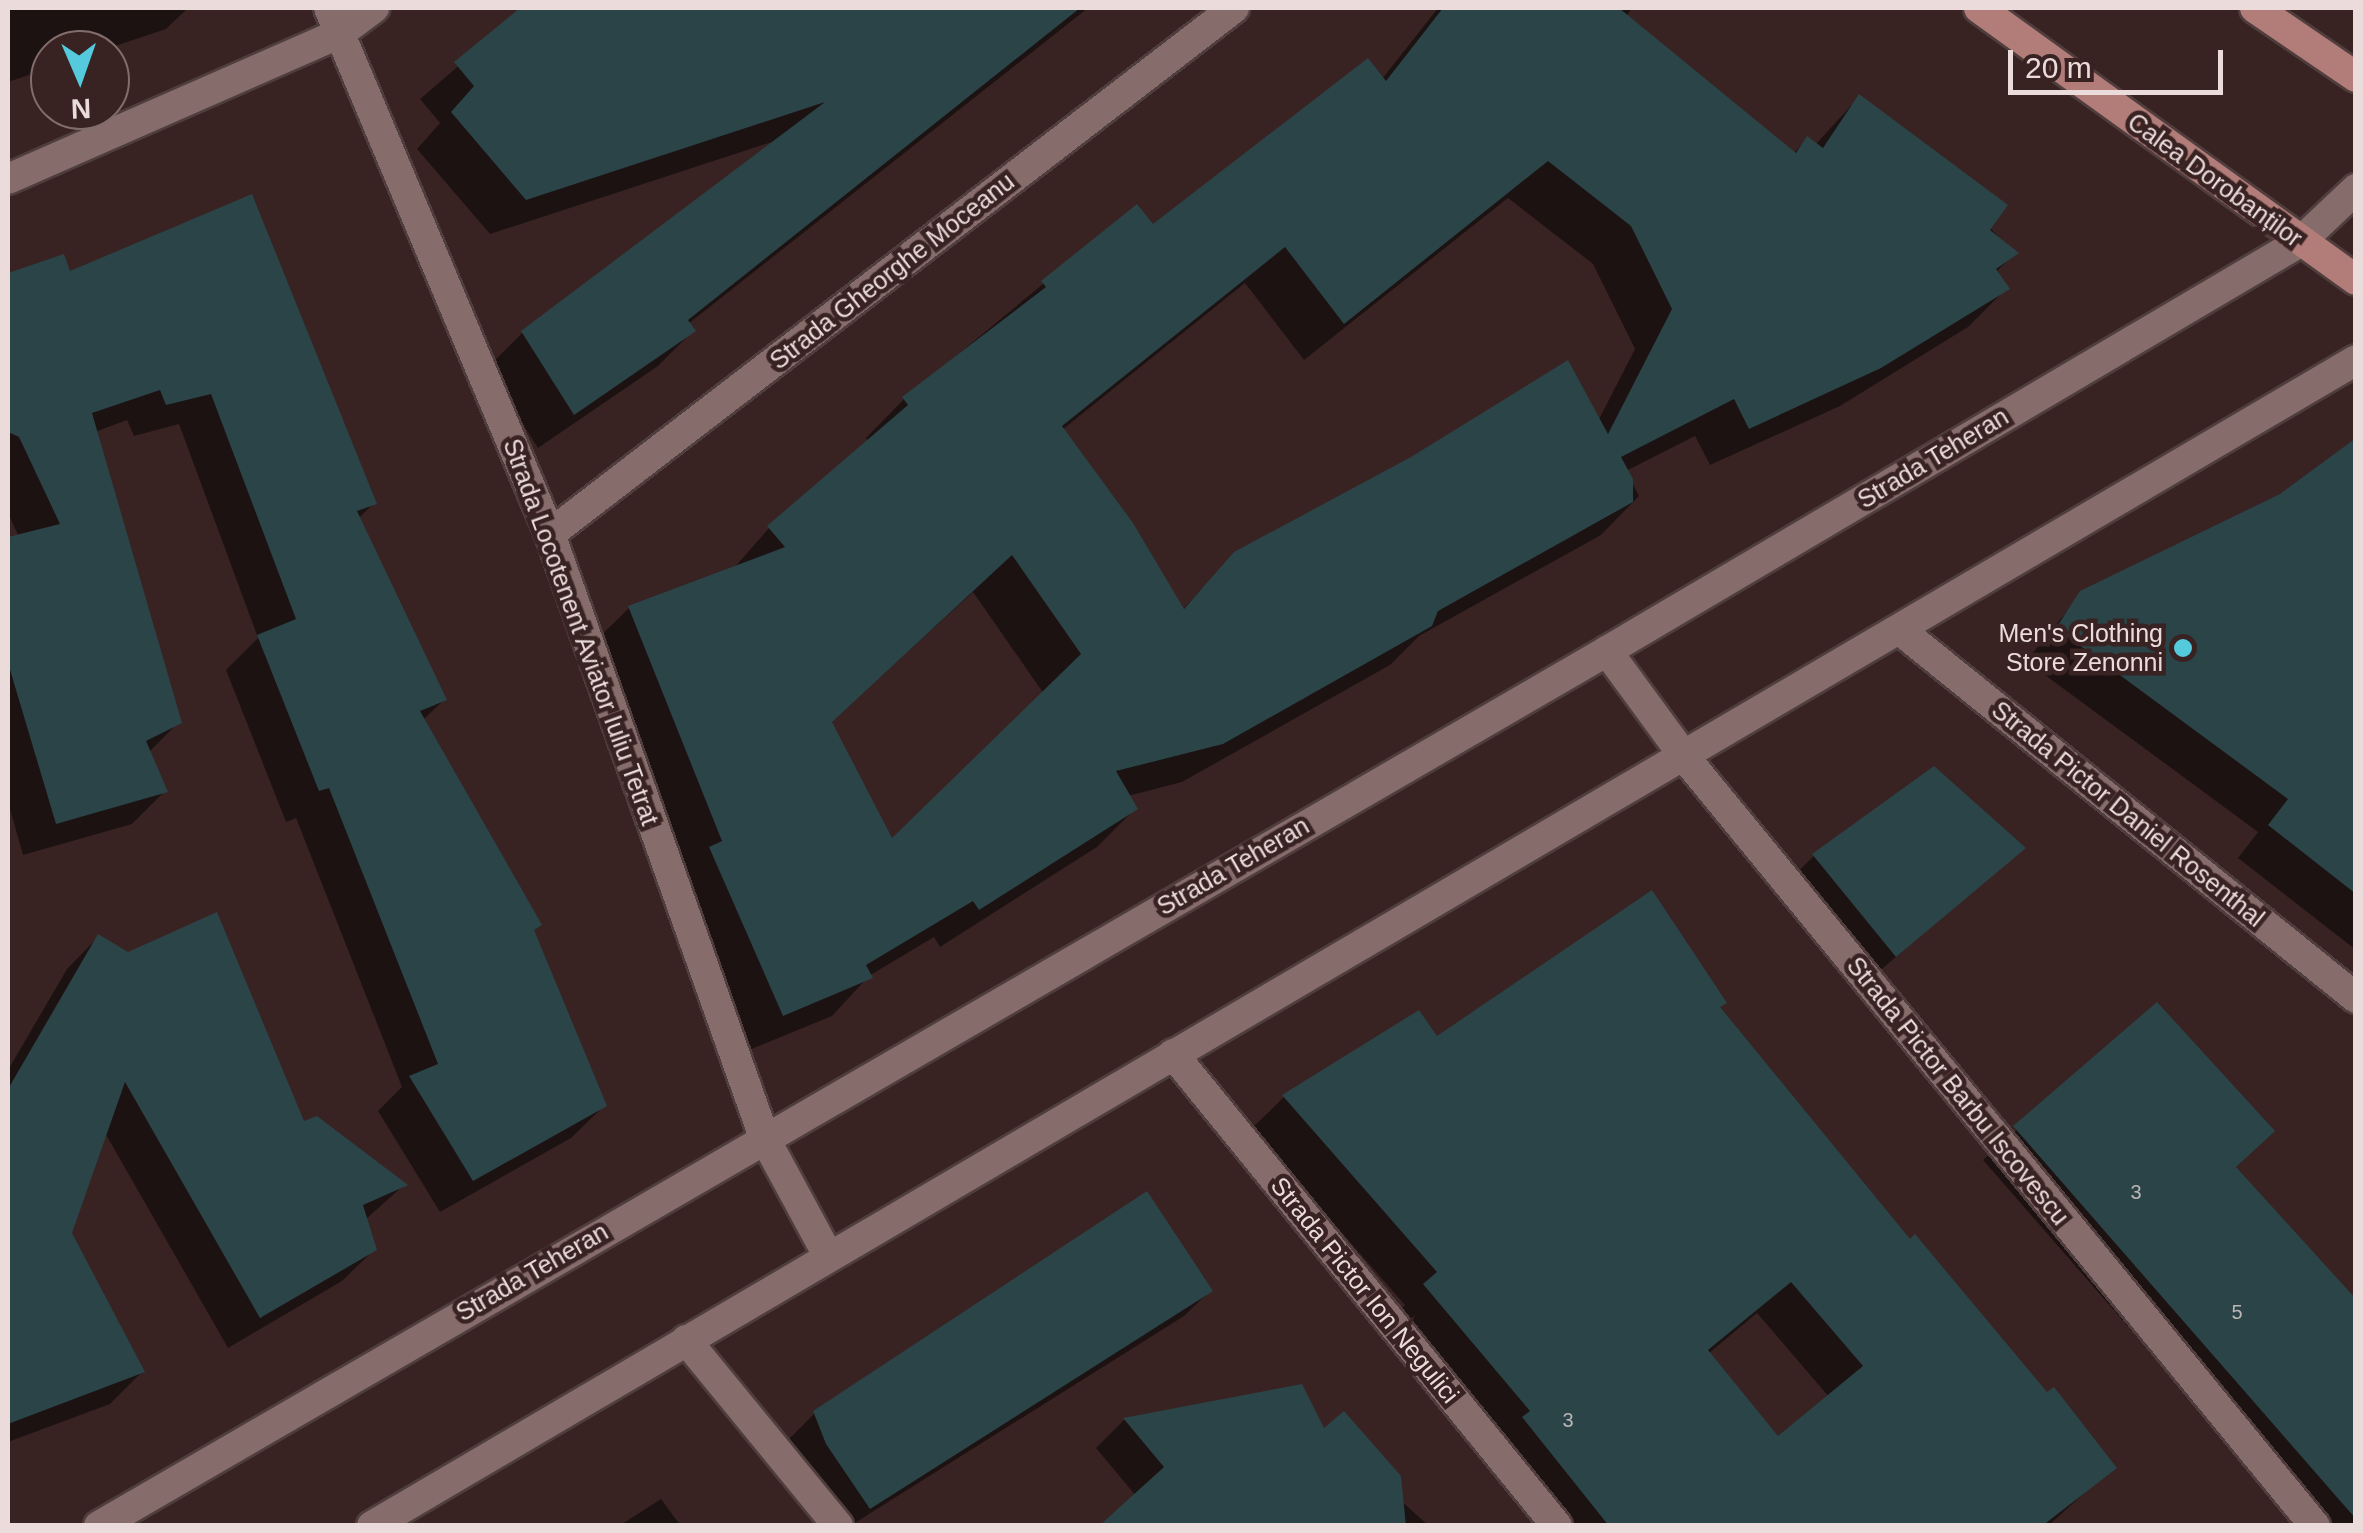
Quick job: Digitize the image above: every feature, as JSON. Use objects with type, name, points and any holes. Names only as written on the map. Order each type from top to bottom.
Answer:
[{"type":"main road","name":"Calea Dorobanților","points":[[1979,8],[2356,280]]},
{"type":"main road","points":[[2255,8],[2356,78]]},
{"type":"street","points":[[8,179],[334,21],[374,8]]},
{"type":"street","name":"Strada Gheorghe Moceanu","points":[[550,534],[1234,8]]},
{"type":"street","name":"Strada Locotenent Aviator Iuliu Tetrat","points":[[334,21],[550,534],[764,1136],[829,1257]]},
{"type":"street","name":"Strada Teheran","points":[[99,1526],[764,1136],[1608,651],[2300,242],[2356,190]]},
{"type":"street","points":[[372,1526],[2356,360]]},
{"type":"street","name":"Strada Pictor Daniel Rosenthal","points":[[1900,630],[2356,998]]},
{"type":"street","name":"Strada Pictor Barbu Iscovescu","points":[[1608,651],[1683,754],[2314,1526]]},
{"type":"street","name":"Strada Pictor Ion Negulici","points":[[1173,1054],[1557,1526]]},
{"type":"street","points":[[686,1340],[838,1526]]},
{"type":"building","points":[[520,8],[1080,8],[688,320],[696,331],[574,415],[521,331],[825,102],[526,200],[451,112],[474,86],[454,62]]},
{"type":"building","points":[[1443,8],[1619,8],[1796,153],[1807,136],[1823,148],[1859,94],[2008,205],[1990,230],[2019,253],[1996,269],[2010,289],[1881,368],[1749,429],[1734,399],[1621,457],[1633,479],[1633,502],[1438,611],[1432,626],[1223,744],[1116,771],[1138,809],[979,910],[973,901],[866,965],[873,978],[783,1016],[709,847],[722,841],[628,606],[785,547],[767,526],[908,405],[902,397],[1046,287],[1041,281],[1137,204],[1153,224],[1368,58],[1386,81]],"holes":[[[1548,161],[1631,226],[1672,309],[1608,434],[1568,360],[1411,457],[1234,552],[1184,609],[1133,523],[1062,426],[1285,247],[1344,324]],[[1012,555],[1081,654],[892,838],[832,722]]]},
{"type":"building","points":[[252,194],[377,504],[357,511],[447,700],[420,711],[542,925],[534,930],[607,1106],[473,1181],[409,1076],[438,1064],[329,788],[319,791],[257,635],[296,619],[211,394],[166,405],[160,390],[92,413],[182,723],[146,741],[168,792],[56,824],[8,663],[8,537],[60,524],[19,437],[8,432],[8,273],[64,254],[70,271]]},
{"type":"building","points":[[2356,438],[2356,894],[2268,825],[2288,799],[2056,628],[2080,591],[2280,494]]},
{"type":"building","points":[[1934,766],[2026,848],[1896,957],[1812,854]]},
{"type":"building","points":[[1652,890],[1727,1003],[1720,1007],[1910,1239],[1915,1234],[2047,1392],[2054,1387],[2117,1468],[2042,1526],[1609,1526],[1522,1417],[1530,1411],[1423,1284],[1437,1272],[1282,1095],[1419,1010],[1437,1036]],"holes":[[[1791,1282],[1863,1366],[1778,1436],[1708,1350]]]},
{"type":"building","points":[[217,912],[304,1121],[317,1116],[408,1185],[363,1205],[377,1250],[260,1318],[125,1082],[72,1233],[145,1372],[8,1424],[8,1089],[98,934],[128,952]]},
{"type":"building","points":[[2157,1002],[2275,1131],[2236,1167],[2356,1299],[2356,1519],[2013,1126]]},
{"type":"building","points":[[1147,1191],[1213,1291],[870,1509],[826,1444],[813,1411]]},
{"type":"building","points":[[1302,1384],[1324,1428],[1344,1411],[1401,1476],[1406,1526],[1099,1526],[1164,1467],[1123,1418]]},
{"type":"place","name":"Men's Clothing Store Zenonni","points":[[2183,648]]}]
